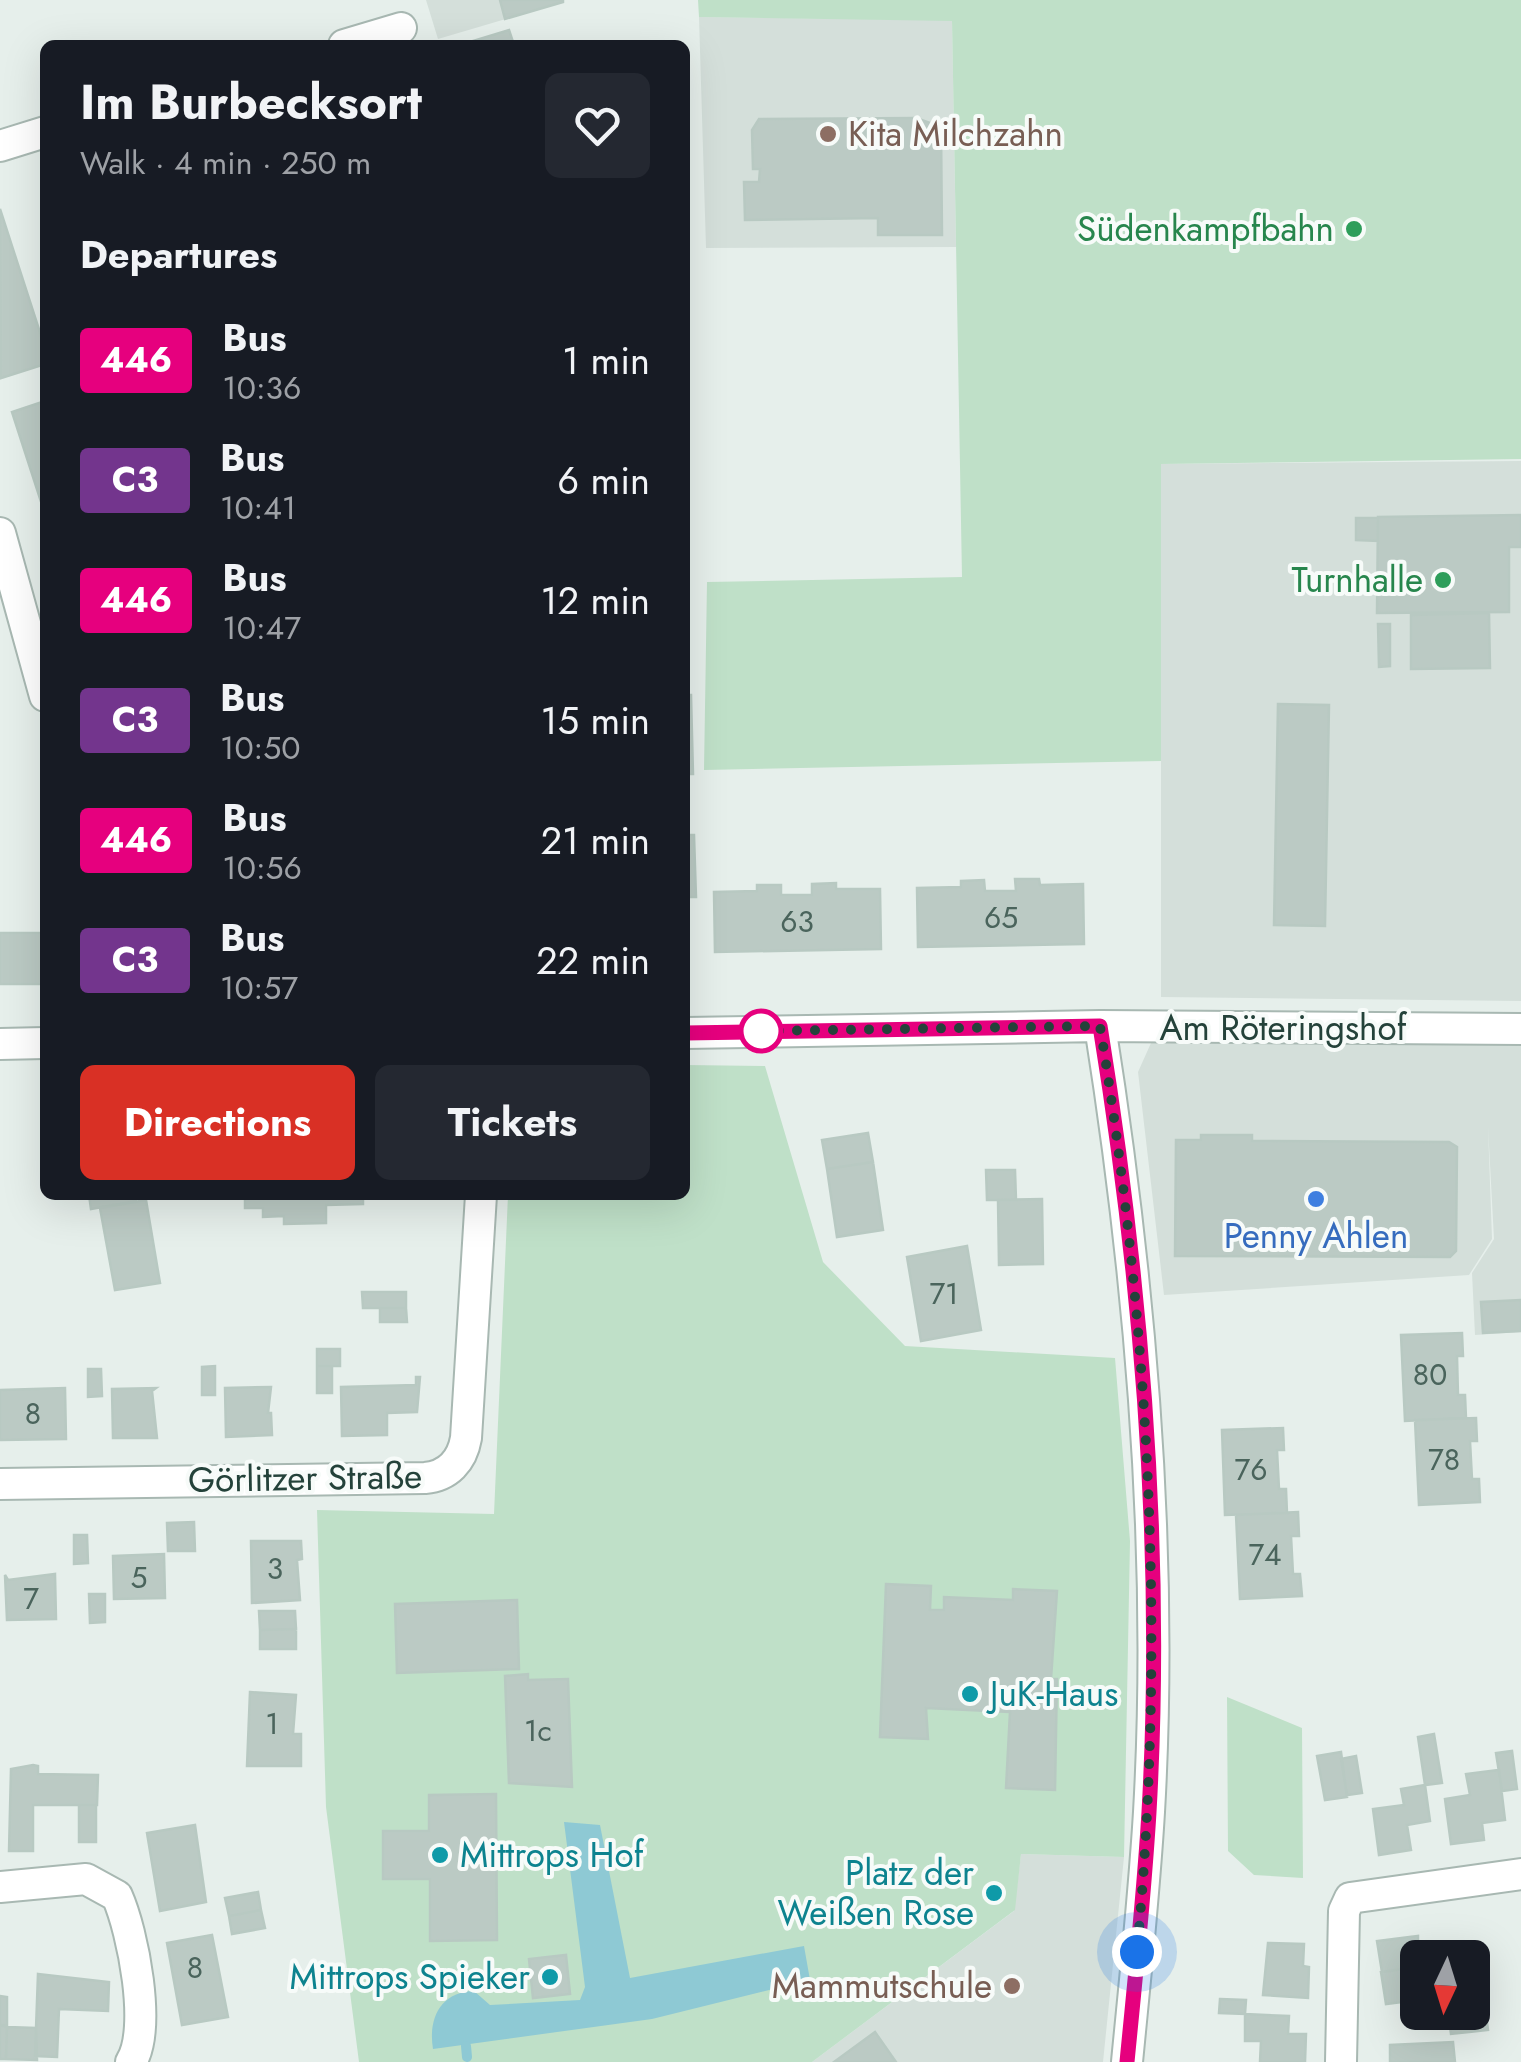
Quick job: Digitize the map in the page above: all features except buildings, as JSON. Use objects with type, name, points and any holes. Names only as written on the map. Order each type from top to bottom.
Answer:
[{"type":"street","points":[[357,40],[400,24]]},
{"type":"street","points":[[0,146],[40,134]]},
{"type":"street","points":[[0,533],[40,678]]},
{"type":"street","points":[[1100,1026],[1140,1314],[1152,1574],[1149,1811],[1127,2062]]},
{"type":"street","name":"Am Röteringshof","points":[[690,1033],[1100,1026],[1521,1030]]},
{"type":"street","points":[[0,1044],[40,1043]]},
{"type":"street","name":"Görlitzer Straße","points":[[0,1484],[425,1478],[445,1472],[460,1458],[466,1438],[481,1200]]},
{"type":"street","points":[[1341,2062],[1344,1912],[1350,1898],[1521,1874]]},
{"type":"street","points":[[0,1887],[86,1879],[117,1896],[141,2013],[140,2039],[130,2062]]},
{"type":"shaded area","points":[[426,0],[563,0],[563,2],[438,39]]},
{"type":"shaded area","name":"Kita Milchzahn","points":[[699,17],[952,20],[956,247],[706,248]]},
{"type":"shaded area","points":[[1521,461],[1521,1001],[1161,997],[1161,464]]},
{"type":"shaded area","points":[[1151,1043],[1521,1045],[1521,1332],[1475,1335],[1472,1273],[1494,1239],[1488,1127],[1492,1239],[1469,1275],[1164,1295],[1138,1072]]},
{"type":"shaded area","name":"Mammutschule","points":[[1021,1854],[1124,1857],[1103,2062],[812,2062],[1014,1911]]},
{"type":"green space","points":[[698,0],[1521,0],[1521,459],[1161,464],[1161,761],[704,770],[707,582],[962,577],[952,21],[699,17]]},
{"type":"green space","points":[[690,1065],[765,1066],[823,1262],[905,1346],[1115,1358],[1130,1541],[1124,1857],[1021,1854],[1015,1910],[812,2062],[359,2062],[326,1807],[317,1510],[494,1514],[508,1200],[690,1200]]},
{"type":"green space","points":[[1227,1697],[1302,1728],[1303,1878],[1254,1875],[1228,1851]]},
{"type":"water","points":[[564,1822],[600,1825],[630,1978],[804,1946],[810,1980],[652,2019],[433,2049],[433,2027],[439,2009],[462,1993],[474,1991],[490,2005],[580,2000],[585,1987]]},
{"type":"waterway","points":[[466,2046],[467,2057]]},
{"type":"bus line","name":"446","points":[[690,1033],[1100,1026],[1140,1314],[1152,1574],[1149,1811],[1127,2062]]},
{"type":"place","name":"Kita Milchzahn","points":[[828,134]]},
{"type":"place","name":"Südenkampfbahn","points":[[1354,229]]},
{"type":"place","name":"Turnhalle","points":[[1443,580]]},
{"type":"place","name":"Penny Ahlen","points":[[1316,1199]]},
{"type":"place","name":"JuK-Haus","points":[[970,1694]]},
{"type":"place","name":"Mittrops Hof","points":[[440,1855]]},
{"type":"place","name":"Platz der Weißen Rose","points":[[994,1893]]},
{"type":"place","name":"Mittrops Spieker","points":[[550,1977]]},
{"type":"place","name":"Mammutschule","points":[[1012,1986]]},
{"type":"route","points":[[761,1031],[1100,1026],[1140,1314],[1152,1574],[1149,1811],[1137,1952]]}]
